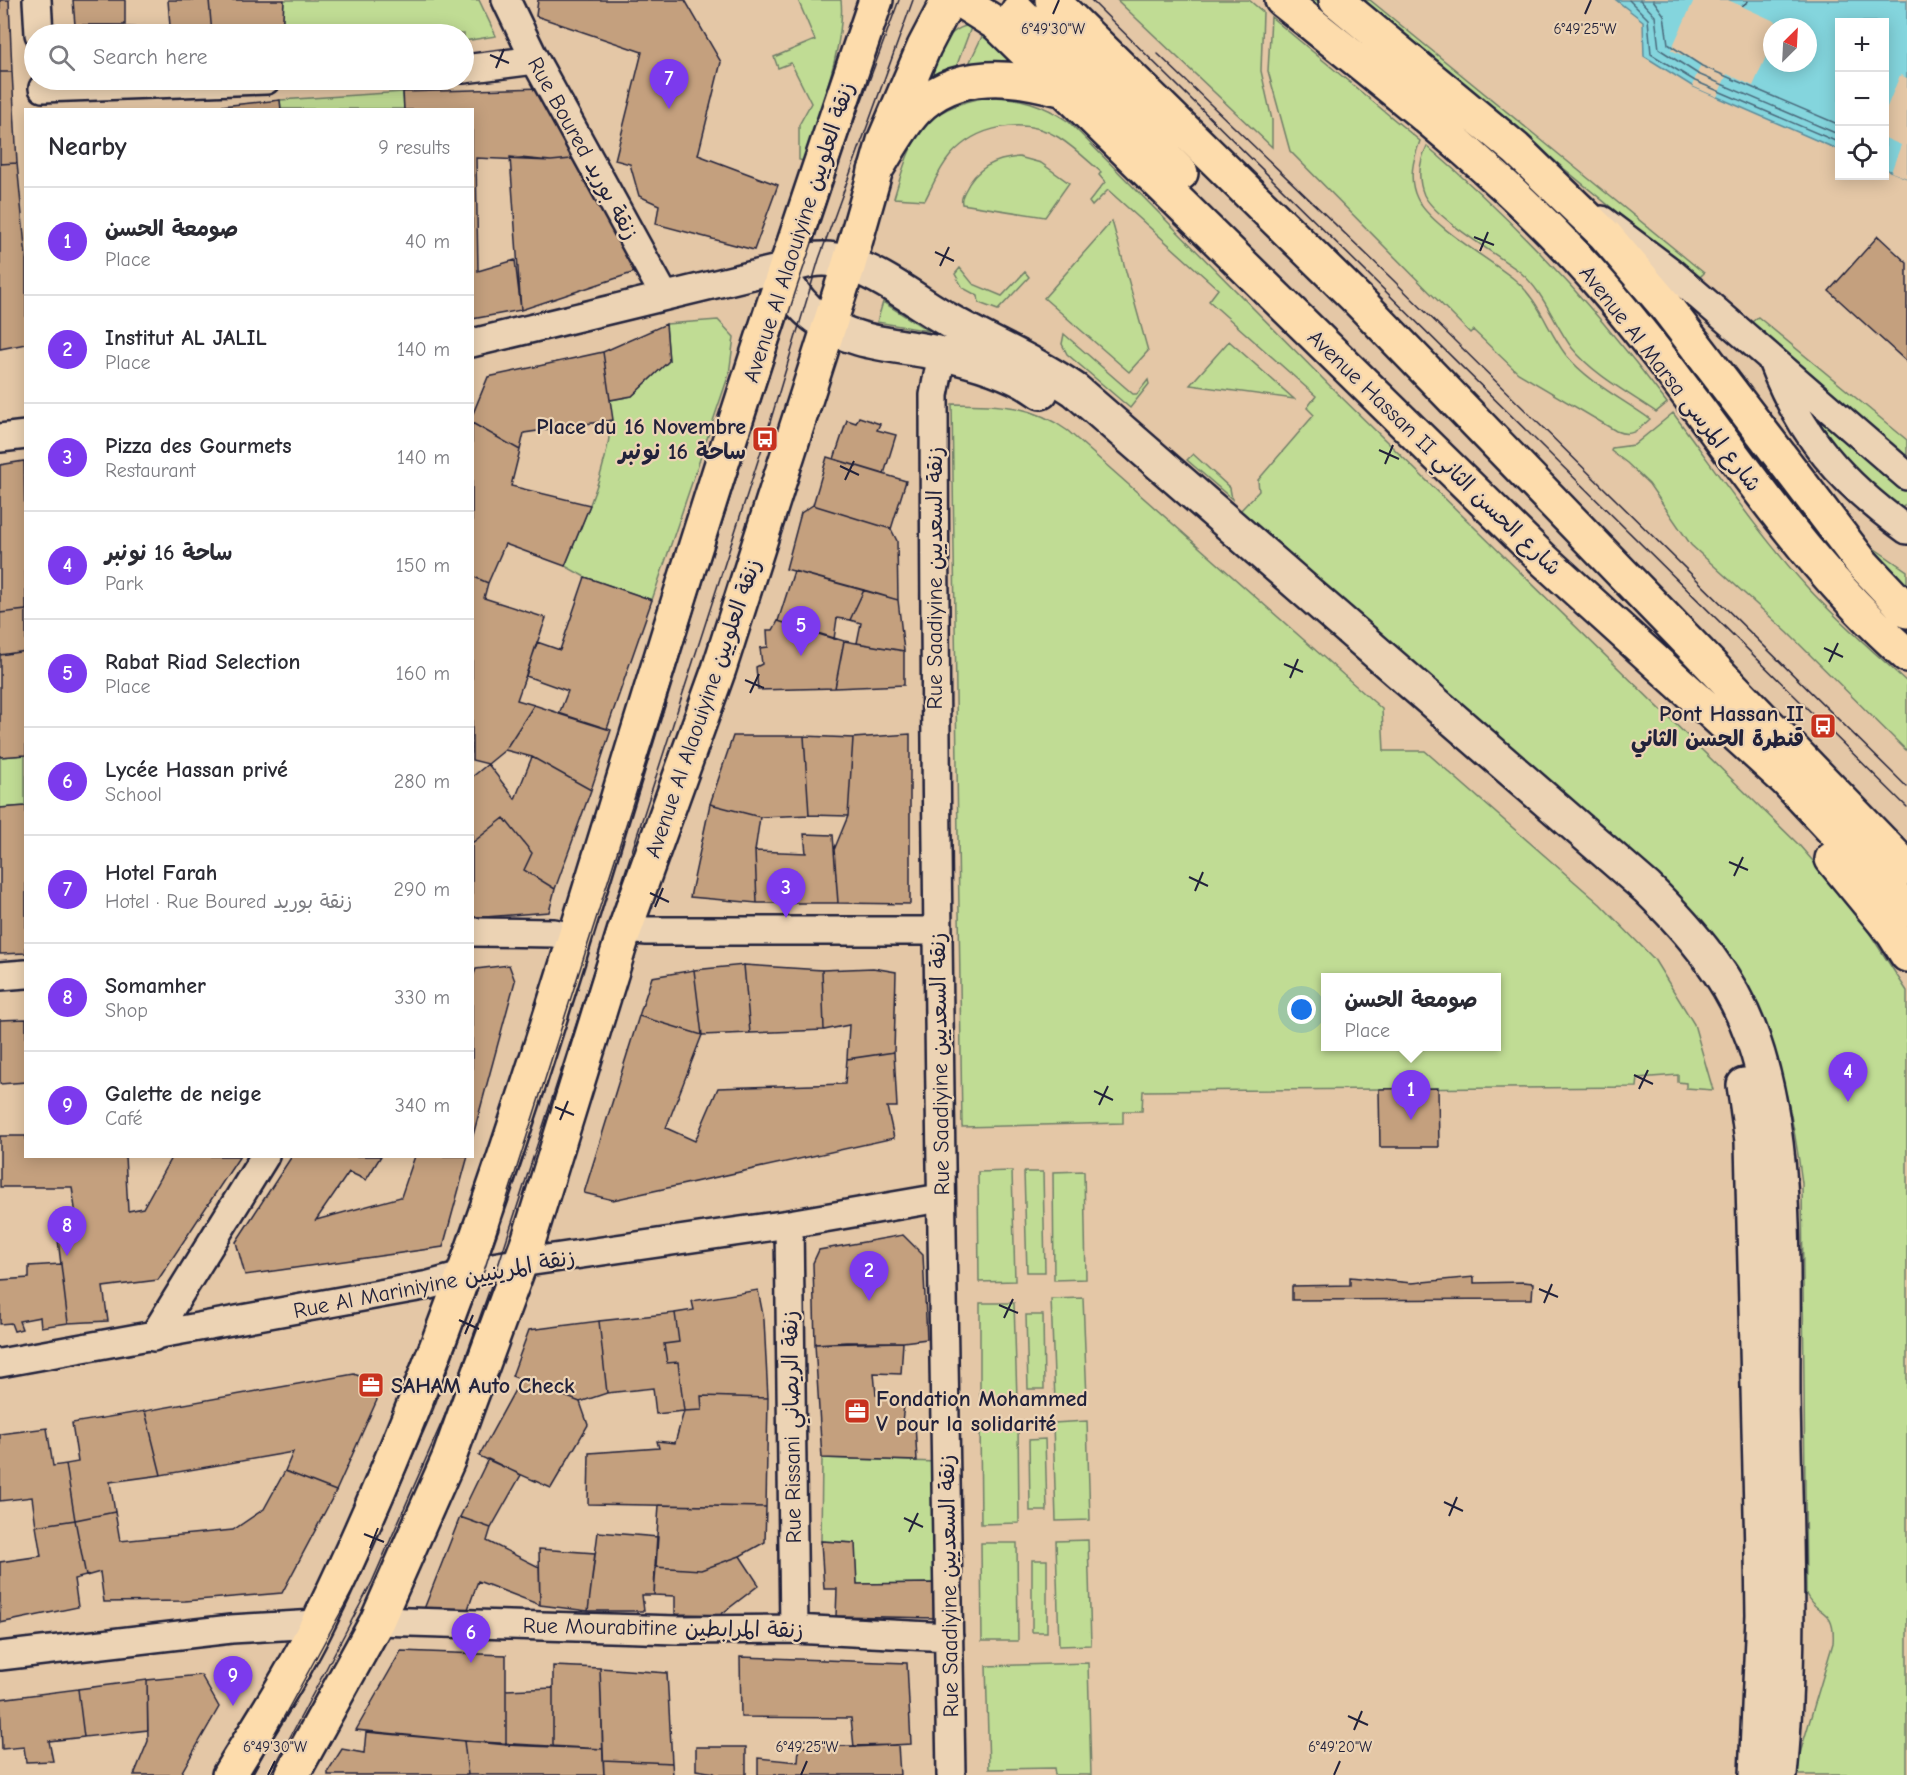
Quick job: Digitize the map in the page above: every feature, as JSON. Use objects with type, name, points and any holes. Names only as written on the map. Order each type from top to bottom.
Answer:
[{"type":"main road","points":[[943,0],[957,0]]},
{"type":"main road","name":"Avenue Hassan II شارع الحسن الثاني","points":[[957,0],[997,24],[1545,561],[1786,780],[1907,909]]},
{"type":"main road","name":"Avenue Hassan II شارع الحسن الثاني","points":[[1052,0],[1304,245],[1574,521],[1907,868]]},
{"type":"main road","name":"Avenue Al Marsa شارع المرسى","points":[[1282,0],[1478,161],[1562,242],[1639,330],[1832,582],[1871,624],[1907,655]]},
{"type":"main road","name":"Avenue Al Marsa شارع المرسى","points":[[1336,0],[1516,149],[1573,203],[1664,304],[1833,528],[1861,562],[1907,610]]},
{"type":"main road","name":"Avenue Al Alaouiyine زنقة العلويين","points":[[291,1775],[377,1621],[449,1458],[520,1263],[625,929],[719,669],[849,264],[889,126],[927,39],[948,1]]},
{"type":"main road","name":"Avenue Al Alaouiyine زنقة العلويين","points":[[229,1775],[317,1624],[402,1439],[465,1275],[576,938],[663,650],[870,6]]},
{"type":"main road","points":[[1022,6],[1530,495],[1550,510],[1574,521]]},
{"type":"main road","points":[[1022,6],[1518,505],[1536,531],[1545,561]]},
{"type":"main road","points":[[875,171],[915,111],[936,93],[948,87],[996,77],[1032,81],[1065,91]]},
{"type":"main road","points":[[1786,780],[1804,820],[1816,838],[1893,933],[1907,956]]},
{"type":"street","points":[[37,0],[38,24]]},
{"type":"street","name":"Rue Boured زنقة بوريد","points":[[506,0],[535,60],[664,295]]},
{"type":"street","points":[[474,68],[535,60]]},
{"type":"street","points":[[43,92],[80,90]]},
{"type":"street","points":[[1573,203],[1639,246],[1770,355],[1907,476]]},
{"type":"street","points":[[474,342],[664,295],[785,273],[819,259],[849,264],[880,279],[950,321],[1035,363],[1075,390],[1647,888],[1700,944],[1720,973],[1752,1037],[1763,1071],[1776,1141],[1781,1243],[1775,1616],[1756,1775]]},
{"type":"street","points":[[785,273],[803,306],[829,326],[861,339],[942,354],[1016,377],[1062,407],[1634,903],[1684,954],[1702,982],[1733,1042],[1749,1107],[1775,1616],[1785,1718],[1780,1775]]},
{"type":"street","name":"Rue Saadiyine زنقة السعديين","points":[[942,354],[934,395],[937,931],[951,1775]]},
{"type":"street","points":[[1770,355],[1791,405],[1814,443],[1858,492],[1907,530]]},
{"type":"street","points":[[0,438],[24,435]]},
{"type":"street","points":[[625,929],[647,931],[937,931]]},
{"type":"street","points":[[474,932],[554,933],[576,938]]},
{"type":"street","points":[[0,976],[24,974]]},
{"type":"street","points":[[153,1337],[264,1158]]},
{"type":"street","name":"Rue Al Mariniyine زنقة المرينيين","points":[[0,1363],[429,1285],[520,1263],[789,1224],[940,1198]]},
{"type":"street","name":"Rue Rissani زنقة الريصاني","points":[[789,1224],[794,1629]]},
{"type":"street","name":"Rue Mourabitine زنقة المرابطين","points":[[377,1621],[676,1630],[794,1629],[949,1637]]},
{"type":"street","points":[[0,1656],[231,1629],[317,1624]]},
{"type":"green space","points":[[284,0],[479,0],[496,36],[474,39],[474,24],[283,24]]},
{"type":"green space","points":[[798,0],[841,0],[839,38],[835,59],[804,161],[799,160],[799,125],[811,103],[791,63],[778,68],[774,57],[815,40]]},
{"type":"green space","points":[[1117,0],[1249,0],[1263,12],[1261,71],[1272,120],[1272,147]]},
{"type":"green space","points":[[1306,0],[1317,0],[1496,147],[1557,205],[1685,350],[1678,356]]},
{"type":"green space","points":[[1359,0],[1370,0],[1704,273],[1698,279]]},
{"type":"green space","points":[[1271,17],[1420,141],[1412,177],[1414,191],[1424,208],[1447,231],[1524,288],[1559,345],[1574,364],[1594,381],[1650,419],[1631,433],[1616,431],[1518,373],[1473,330],[1470,333],[1290,151],[1268,71]]},
{"type":"green space","points":[[972,25],[955,70],[920,90],[939,49],[946,40],[962,27]]},
{"type":"green space","points":[[985,30],[1027,69],[967,68]]},
{"type":"green space","points":[[403,92],[404,108],[281,108],[280,100]]},
{"type":"green space","points":[[988,97],[1010,98],[1031,103],[1050,110],[1069,122],[1335,391],[1799,845],[1852,906],[1907,991],[1907,1775],[1796,1775],[1801,1750],[1833,1643],[1833,1631],[1828,1617],[1810,1601],[1806,1594],[1802,1183],[1781,1074],[1757,1010],[1402,656],[1240,511],[1259,491],[1258,480],[1314,415],[1307,408],[1316,396],[1209,301],[1218,289],[1108,190],[1092,206],[1089,202],[1105,182],[1099,175],[1101,172],[1058,137],[1030,127],[1001,127],[973,137],[950,156],[925,200],[894,198],[913,143],[933,118],[965,102]]},
{"type":"green space","points":[[1427,146],[1524,236],[1584,300],[1667,403],[1656,412],[1611,383],[1590,366],[1572,348],[1529,280],[1441,215],[1424,195],[1422,189],[1421,164]]},
{"type":"green space","points":[[1019,157],[1041,163],[1069,183],[1045,217],[962,204],[962,198],[969,183],[980,171],[1002,160]]},
{"type":"green space","points":[[1112,221],[1148,351],[1129,372],[1044,298]]},
{"type":"green space","points":[[960,268],[973,284],[1002,296],[1025,272],[1029,277],[998,310],[979,303],[978,296],[963,288],[955,274]]},
{"type":"green space","points":[[883,302],[929,331],[877,322]]},
{"type":"green space","points":[[1758,317],[1907,440],[1907,459],[1752,322]]},
{"type":"green space","points":[[718,320],[734,337],[729,374],[652,600],[585,577],[565,566],[604,463],[611,420],[610,400],[632,396],[669,361],[666,324]]},
{"type":"green space","points":[[1064,334],[1133,394],[1137,394],[1148,380],[1149,384],[1130,408],[1067,354],[1062,344]]},
{"type":"green space","points":[[1229,341],[1294,399],[1190,385]]},
{"type":"green space","points":[[1703,373],[1874,597],[1907,629],[1907,638],[1845,578],[1693,379]]},
{"type":"green space","points":[[1804,403],[1907,490],[1907,503],[1902,508],[1860,473],[1825,433]]},
{"type":"green space","points":[[952,404],[1013,407],[1026,410],[1068,431],[1382,709],[1384,751],[1425,751],[1600,904],[1654,959],[1694,1024],[1713,1090],[1686,1088],[1686,1083],[1678,1082],[1678,1075],[1638,1078],[1637,1087],[1143,1091],[1142,1111],[1123,1111],[1123,1123],[962,1127]]},
{"type":"green space","points":[[1673,413],[1755,524],[1807,587],[1907,682],[1907,751],[1788,633],[1691,545],[1649,484],[1611,451],[1612,448],[1634,445]]},
{"type":"green space","points":[[1193,454],[1230,488],[1232,499],[1187,460]]},
{"type":"green space","points":[[1862,540],[1907,571],[1907,592]]},
{"type":"green space","points":[[24,755],[24,806],[0,808],[0,757]]},
{"type":"green space","points":[[1012,1171],[1015,1281],[979,1282],[978,1172]]},
{"type":"green space","points":[[1084,1171],[1086,1279],[1054,1280],[1053,1172]]},
{"type":"green space","points":[[1024,1172],[1043,1172],[1045,1272],[1027,1272]]},
{"type":"green space","points":[[1083,1298],[1087,1400],[1055,1401],[1051,1299]]},
{"type":"green space","points":[[980,1303],[1014,1303],[1017,1399],[980,1400]]},
{"type":"green space","points":[[1026,1315],[1043,1315],[1044,1389],[1028,1389]]},
{"type":"green space","points":[[1087,1421],[1090,1520],[1056,1521],[1053,1423]]},
{"type":"green space","points":[[980,1422],[1018,1422],[1019,1523],[981,1524]]},
{"type":"green space","points":[[1045,1439],[1047,1511],[1030,1511],[1029,1440]]},
{"type":"green space","points":[[822,1458],[936,1462],[936,1583],[857,1584],[854,1543],[821,1541]]},
{"type":"green space","points":[[1088,1540],[1091,1645],[1059,1646],[1056,1541]]},
{"type":"green space","points":[[981,1543],[1017,1543],[1018,1641],[982,1641]]},
{"type":"green space","points":[[1032,1560],[1047,1560],[1047,1632],[1032,1632]]},
{"type":"green space","points":[[1088,1663],[1091,1775],[1055,1775],[1054,1768],[989,1769],[986,1666]]},
{"type":"water","points":[[1616,0],[1907,0],[1907,178],[1889,171],[1889,18],[1835,18],[1835,148],[1692,86],[1644,56],[1643,21]]},
{"type":"pier","points":[[1694,0],[1728,0],[1768,18],[1763,18],[1763,63],[1753,86],[1727,74],[1717,97],[1692,86],[1701,64],[1671,50]]},
{"type":"pier","points":[[1900,75],[1907,78],[1907,178],[1891,172],[1901,145],[1889,140],[1889,102]]},
{"type":"building","points":[[0,0],[9,0],[12,72],[0,72]]},
{"type":"building","points":[[73,0],[125,0],[125,24],[75,24]]},
{"type":"building","points":[[168,0],[209,0],[211,24],[170,24]]},
{"type":"building","points":[[209,0],[284,0],[283,24],[211,24]]},
{"type":"building","points":[[538,0],[685,0],[721,62],[698,155],[778,185],[754,250],[656,224],[659,205],[639,196],[630,164],[615,160],[642,52],[536,16]]},
{"type":"building","points":[[0,72],[12,72],[17,163],[0,164]]},
{"type":"building","points":[[542,88],[581,158],[551,161],[476,158],[478,271],[515,260],[521,310],[474,319],[474,108],[404,108],[403,92]]},
{"type":"building","points":[[280,100],[281,108],[202,108]]},
{"type":"building","points":[[510,157],[551,161],[581,158],[641,270],[521,310]]},
{"type":"building","points":[[17,163],[24,236],[24,344],[0,349],[0,164]]},
{"type":"building","points":[[1878,236],[1907,263],[1907,362],[1829,291]]},
{"type":"building","points":[[666,324],[669,361],[632,396],[610,400],[603,352]]},
{"type":"building","points":[[603,352],[613,420],[524,433],[520,450],[474,424],[474,411],[488,377]]},
{"type":"building","points":[[859,417],[880,424],[877,430],[896,435],[884,474],[834,459],[847,420],[856,423]]},
{"type":"building","points":[[474,424],[520,450],[511,486],[590,505],[565,566],[505,544],[488,583],[474,577]]},
{"type":"building","points":[[827,457],[906,481],[891,529],[813,505]]},
{"type":"building","points":[[24,461],[24,610],[0,613],[0,465]]},
{"type":"building","points":[[813,505],[891,529],[897,541],[898,600],[786,569],[801,513]]},
{"type":"building","points":[[794,571],[864,590],[850,620],[837,618],[834,639],[778,621]]},
{"type":"building","points":[[474,577],[488,583],[484,598],[546,618],[517,700],[534,705],[505,750],[488,764],[474,760]]},
{"type":"building","points":[[585,577],[652,600],[607,729],[559,714],[568,691],[526,676],[537,642],[560,650]]},
{"type":"building","points":[[864,590],[898,600],[904,651],[857,643],[861,623],[850,620]]},
{"type":"building","points":[[24,610],[24,651],[0,655],[0,613]]},
{"type":"building","points":[[778,621],[844,641],[835,688],[758,690],[756,667],[762,664],[760,648],[768,647],[767,630],[773,630]]},
{"type":"building","points":[[844,641],[904,651],[904,685],[835,688]]},
{"type":"building","points":[[24,651],[24,755],[0,757],[0,655]]},
{"type":"building","points":[[534,705],[611,730],[591,790],[532,757],[505,750]]},
{"type":"building","points":[[910,734],[910,904],[838,903],[834,850],[848,816],[853,738]]},
{"type":"building","points":[[733,736],[804,736],[809,815],[760,817],[710,804]]},
{"type":"building","points":[[804,736],[853,738],[848,816],[809,815]]},
{"type":"building","points":[[532,757],[591,790],[555,889],[524,870],[532,853],[504,818],[474,841],[474,775],[488,764],[515,799]]},
{"type":"building","points":[[710,804],[760,817],[755,851],[757,903],[690,897]]},
{"type":"building","points":[[24,806],[24,953],[0,954],[0,808]]},
{"type":"building","points":[[504,818],[532,853],[524,870],[555,889],[549,912],[474,918],[474,841]]},
{"type":"building","points":[[804,834],[833,835],[838,903],[757,903],[755,851],[806,853]]},
{"type":"building","points":[[509,965],[515,981],[474,1132],[474,974],[476,969]]},
{"type":"building","points":[[744,965],[750,1033],[702,1035],[694,970]]},
{"type":"building","points":[[744,965],[822,970],[824,1030],[750,1033]]},
{"type":"building","points":[[873,968],[896,972],[894,1052],[847,1059],[849,1025],[824,1030],[822,970]]},
{"type":"building","points":[[694,970],[702,1035],[639,1016],[652,977]]},
{"type":"building","points":[[639,1016],[702,1035],[666,1128],[695,1141],[718,1088],[845,1084],[847,1059],[894,1052],[897,1107],[887,1107],[894,1138],[613,1200],[584,1193]]},
{"type":"building","points":[[24,1019],[24,1082],[0,1084],[0,1020]]},
{"type":"building","points":[[1438,1088],[1439,1147],[1380,1147],[1379,1089]]},
{"type":"building","points":[[0,1136],[24,1136],[24,1158],[125,1158],[128,1211],[143,1208],[171,1158],[239,1158],[158,1280],[103,1287],[108,1321],[68,1323],[57,1231],[78,1230],[72,1187],[0,1187]]},
{"type":"building","points":[[291,1158],[380,1158],[366,1180],[349,1172],[316,1220],[401,1197],[414,1158],[467,1158],[443,1247],[245,1275],[236,1242]]},
{"type":"building","points":[[903,1235],[923,1255],[927,1339],[903,1342],[815,1344],[813,1263],[819,1250]]},
{"type":"building","points":[[61,1264],[68,1323],[41,1327],[40,1317],[19,1321],[22,1329],[14,1331],[11,1323],[0,1324],[0,1280],[29,1278],[29,1266]]},
{"type":"building","points":[[1350,1277],[1412,1283],[1474,1277],[1474,1283],[1533,1283],[1532,1299],[1292,1300],[1292,1286],[1350,1285]]},
{"type":"building","points":[[758,1290],[764,1320],[768,1398],[701,1396],[702,1410],[684,1411],[678,1362],[667,1363],[664,1344],[679,1342],[675,1313],[694,1310],[692,1301]]},
{"type":"building","points":[[675,1313],[679,1342],[664,1344],[667,1363],[678,1362],[684,1411],[656,1414],[653,1388],[607,1393],[599,1321]]},
{"type":"building","points":[[599,1321],[607,1393],[580,1402],[512,1376],[529,1330]]},
{"type":"building","points":[[903,1342],[901,1374],[874,1373],[876,1395],[905,1399],[902,1421],[915,1422],[917,1461],[822,1458],[815,1344]]},
{"type":"building","points":[[354,1374],[372,1381],[377,1400],[336,1491],[285,1471],[293,1452],[161,1475],[145,1411]]},
{"type":"building","points":[[521,1379],[580,1402],[588,1425],[551,1488],[479,1456]]},
{"type":"building","points":[[701,1396],[768,1398],[766,1507],[588,1504],[589,1453],[659,1448],[657,1441],[675,1443],[684,1411],[702,1410]]},
{"type":"building","points":[[145,1411],[161,1475],[110,1482],[115,1512],[75,1520],[66,1464],[78,1462],[72,1423]]},
{"type":"building","points":[[47,1428],[53,1466],[66,1464],[75,1520],[36,1526],[32,1497],[0,1501],[0,1434]]},
{"type":"building","points":[[488,1459],[521,1475],[491,1528],[460,1517]]},
{"type":"building","points":[[285,1471],[336,1491],[282,1593],[185,1601],[104,1602],[100,1572],[86,1576],[75,1520],[115,1512],[120,1541],[233,1530],[264,1509]]},
{"type":"building","points":[[659,1505],[766,1507],[765,1542],[740,1556],[701,1570],[655,1567]]},
{"type":"building","points":[[460,1517],[491,1528],[487,1541],[539,1567],[540,1605],[478,1581],[467,1612],[424,1609]]},
{"type":"building","points":[[75,1520],[86,1576],[74,1579],[78,1607],[0,1623],[0,1562],[41,1556],[36,1526]]},
{"type":"building","points":[[598,1532],[658,1537],[654,1595],[642,1595],[644,1611],[588,1611]]},
{"type":"building","points":[[821,1541],[855,1543],[857,1584],[936,1583],[937,1618],[836,1616],[837,1589],[824,1589]]},
{"type":"building","points":[[539,1549],[595,1553],[588,1611],[540,1605]]},
{"type":"building","points":[[740,1556],[759,1585],[720,1615],[675,1614],[675,1596],[654,1595],[655,1567],[701,1570]]},
{"type":"building","points":[[401,1651],[506,1655],[506,1745],[356,1730]]},
{"type":"building","points":[[740,1657],[907,1663],[911,1744],[854,1747],[851,1718],[741,1717]]},
{"type":"building","points":[[553,1666],[600,1668],[603,1749],[553,1747]]},
{"type":"building","points":[[600,1668],[667,1673],[672,1763],[603,1760]]},
{"type":"building","points":[[201,1675],[219,1707],[180,1775],[134,1775],[148,1741],[147,1680]]},
{"type":"building","points":[[147,1680],[148,1730],[84,1737],[78,1689]]},
{"type":"building","points":[[553,1688],[553,1747],[506,1745],[506,1690]]},
{"type":"building","points":[[78,1689],[84,1737],[49,1741],[53,1761],[26,1762],[24,1747],[2,1749],[0,1699]]},
{"type":"building","points":[[366,1732],[464,1741],[468,1775],[328,1775],[328,1771],[342,1749],[364,1753]]},
{"type":"building","points":[[464,1741],[603,1749],[604,1775],[468,1775]]},
{"type":"building","points":[[898,1745],[900,1775],[758,1775],[758,1758],[798,1762],[799,1747]]},
{"type":"building","points":[[696,1747],[746,1747],[746,1775],[714,1775],[714,1773],[696,1770]]},
{"type":"building","points":[[603,1760],[672,1763],[673,1775],[604,1775]]},
{"type":"ferry route","points":[[1742,6],[1750,0]]},
{"type":"tram line","points":[[252,1775],[360,1577],[433,1410],[484,1271],[797,287],[846,143],[899,0]]},
{"type":"tram line","points":[[270,1775],[372,1582],[445,1415],[498,1266],[765,439],[819,259],[913,0]]},
{"type":"tram line","points":[[1091,0],[1907,807]]},
{"type":"tram line","points":[[1158,54],[1388,275],[1907,787]]},
{"type":"place","name":"Hotel Farah","points":[[669,109]]},
{"type":"place","name":"Place du 16 Novembre ساحة 16 نونبر","points":[[765,439]]},
{"type":"place","name":"Rabat Riad Selection","points":[[801,656]]},
{"type":"place","name":"Pont Hassan II قنطرة الحسن الثاني","points":[[1823,726]]},
{"type":"place","name":"Pizza des Gourmets","points":[[786,918]]},
{"type":"place","name":"ساحة 16 نونبر","points":[[1848,1102]]},
{"type":"place","name":"صومعة الحسن","points":[[1411,1120]]},
{"type":"place","name":"Somamher","points":[[67,1256]]},
{"type":"place","name":"Institut AL JALIL","points":[[869,1301]]},
{"type":"place","name":"SAHAM Auto Check","points":[[371,1385]]},
{"type":"place","name":"Fondation Mohammed V pour la solidarité","points":[[857,1411]]},
{"type":"place","name":"Lycée Hassan privé","points":[[471,1663]]},
{"type":"place","name":"Galette de neige","points":[[233,1706]]}]
